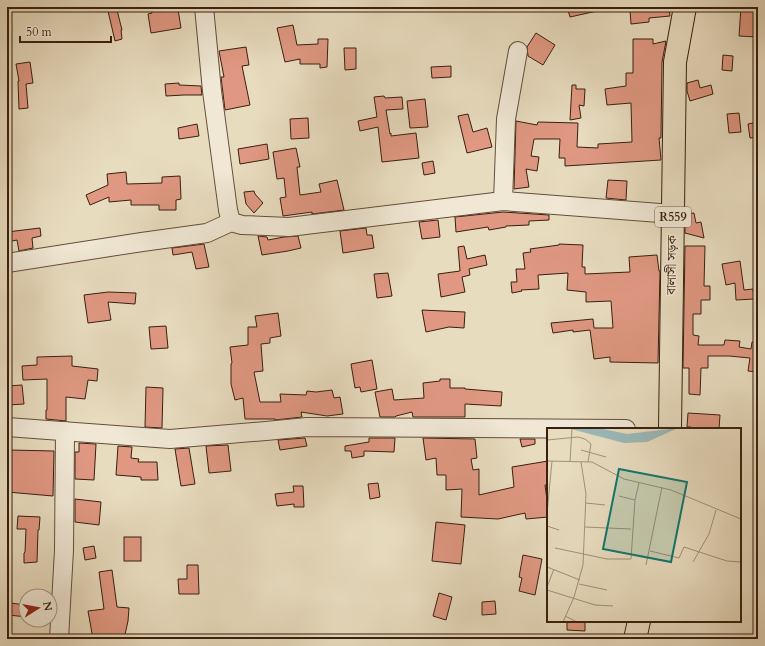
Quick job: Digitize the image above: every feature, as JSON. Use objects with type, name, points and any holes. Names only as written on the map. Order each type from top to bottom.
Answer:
[{"type":"main road","name":"বালাসী সড়ক","points":[[670,428],[675,62],[685,7]]},
{"type":"main road","points":[[635,639],[639,622]]},
{"type":"street","points":[[204,7],[213,99],[228,210],[231,222]]},
{"type":"street","points":[[503,200],[506,118],[518,51]]},
{"type":"street","points":[[7,263],[135,243],[207,234],[231,222],[242,225],[289,227],[503,200],[673,214]]},
{"type":"street","points":[[7,427],[170,439],[307,426],[547,428]]},
{"type":"street","points":[[59,639],[64,550],[65,431]]},
{"type":"building","points":[[151,7],[172,7],[172,10],[178,9],[181,28],[151,33],[148,14],[152,13]]},
{"type":"building","points":[[567,7],[597,7],[597,11],[570,17]]},
{"type":"building","points":[[669,7],[670,16],[649,18],[649,22],[631,24],[630,10]]},
{"type":"building","points":[[741,7],[758,7],[758,37],[739,36]]},
{"type":"building","points":[[117,10],[122,30],[122,39],[115,41],[108,11]]},
{"type":"building","points":[[293,25],[297,45],[318,44],[318,39],[328,39],[327,67],[320,68],[320,64],[300,64],[300,59],[285,62],[277,28]]},
{"type":"building","points":[[536,33],[555,45],[543,65],[528,56],[527,47]]},
{"type":"building","points":[[633,39],[653,39],[653,44],[666,41],[662,62],[661,138],[659,138],[661,160],[565,166],[565,158],[559,158],[560,139],[534,139],[531,156],[539,157],[537,171],[526,169],[529,187],[514,189],[516,121],[537,125],[538,122],[578,123],[577,147],[598,148],[598,144],[632,142],[631,103],[607,105],[605,89],[626,86],[626,73],[633,73]]},
{"type":"building","points":[[246,47],[249,65],[242,66],[250,105],[225,110],[221,77],[224,77],[219,51]]},
{"type":"building","points":[[344,48],[356,48],[356,69],[345,70]]},
{"type":"building","points":[[723,55],[733,56],[732,71],[722,70]]},
{"type":"building","points":[[30,62],[33,83],[26,84],[28,108],[19,109],[19,81],[16,64]]},
{"type":"building","points":[[451,66],[451,77],[432,78],[431,67]]},
{"type":"building","points":[[698,80],[700,88],[711,85],[713,94],[690,101],[687,91],[687,83]]},
{"type":"building","points":[[179,83],[179,85],[201,86],[202,95],[166,96],[165,84]]},
{"type":"building","points":[[572,85],[576,85],[576,89],[585,89],[584,106],[579,105],[581,118],[570,120]]},
{"type":"building","points":[[384,96],[385,98],[402,97],[403,109],[386,110],[390,134],[391,133],[391,136],[416,133],[419,158],[382,162],[378,127],[360,131],[358,121],[377,117],[374,97]]},
{"type":"building","points":[[425,99],[428,127],[410,128],[407,101]]},
{"type":"building","points":[[739,113],[741,132],[729,133],[727,114]]},
{"type":"building","points":[[468,114],[473,132],[487,128],[492,147],[467,153],[458,116]]},
{"type":"building","points":[[308,118],[309,138],[291,139],[290,119]]},
{"type":"building","points":[[758,122],[758,137],[750,138],[748,124]]},
{"type":"building","points":[[197,124],[199,136],[179,139],[178,128]]},
{"type":"building","points":[[267,144],[269,159],[240,164],[238,149]]},
{"type":"building","points":[[296,148],[300,167],[297,167],[300,195],[321,192],[319,184],[337,180],[344,210],[283,216],[280,198],[286,197],[284,178],[277,179],[273,152]]},
{"type":"building","points":[[433,161],[435,173],[424,175],[422,163]]},
{"type":"building","points":[[126,172],[127,184],[162,183],[162,177],[180,176],[181,199],[176,200],[176,210],[159,210],[159,205],[131,205],[131,200],[109,202],[109,197],[90,205],[86,195],[108,185],[107,174]]},
{"type":"building","points":[[608,180],[627,181],[626,200],[606,198]]},
{"type":"building","points":[[254,191],[263,203],[254,213],[246,204],[244,192]]},
{"type":"building","points":[[503,212],[549,215],[549,220],[529,221],[529,225],[506,226],[489,230],[488,227],[456,232],[455,217]]},
{"type":"building","points":[[694,213],[696,223],[701,222],[704,238],[685,233],[685,214]]},
{"type":"building","points":[[438,220],[440,237],[422,239],[419,222]]},
{"type":"building","points":[[40,228],[41,236],[32,238],[33,248],[19,251],[17,240],[7,242],[7,232]]},
{"type":"building","points":[[366,228],[367,235],[372,235],[374,248],[343,253],[340,231]]},
{"type":"building","points":[[258,236],[267,237],[268,240],[298,236],[301,248],[262,255]]},
{"type":"building","points":[[204,244],[209,267],[196,269],[192,252],[173,255],[172,248]]},
{"type":"building","points":[[559,244],[583,245],[582,267],[585,267],[585,274],[630,272],[629,257],[657,255],[660,271],[658,363],[610,362],[610,357],[594,359],[590,330],[573,332],[573,330],[553,333],[551,323],[593,319],[594,328],[613,328],[611,301],[586,302],[586,292],[567,290],[568,273],[538,275],[539,289],[521,290],[522,291],[512,293],[511,282],[517,282],[516,269],[525,269],[523,253],[531,252],[530,249]]},
{"type":"building","points":[[464,246],[467,259],[485,255],[487,265],[469,269],[470,275],[462,277],[465,292],[441,297],[438,274],[460,271],[458,247]]},
{"type":"building","points":[[685,246],[705,246],[704,286],[710,286],[710,300],[701,300],[701,314],[693,314],[693,335],[699,336],[698,345],[724,345],[725,340],[740,341],[739,347],[751,349],[752,342],[758,342],[758,372],[748,371],[750,358],[708,356],[708,368],[701,368],[700,395],[689,394],[689,368],[683,368]]},
{"type":"building","points":[[740,261],[744,290],[753,289],[754,299],[736,300],[735,283],[726,285],[722,264]]},
{"type":"building","points":[[388,273],[392,296],[377,298],[374,274]]},
{"type":"building","points":[[108,292],[136,293],[135,304],[108,302],[111,320],[88,323],[84,295]]},
{"type":"building","points":[[422,310],[465,312],[464,328],[449,327],[426,332]]},
{"type":"building","points":[[278,313],[281,336],[270,338],[270,343],[261,344],[263,371],[254,372],[260,402],[281,402],[280,394],[306,395],[307,391],[316,392],[332,390],[334,398],[340,397],[343,414],[327,416],[301,412],[302,417],[275,420],[245,419],[243,398],[235,400],[231,384],[232,363],[230,347],[248,345],[248,327],[257,327],[255,316]]},
{"type":"building","points":[[166,326],[168,348],[151,349],[149,327]]},
{"type":"building","points":[[72,356],[72,366],[98,369],[97,381],[88,380],[85,399],[66,397],[66,421],[46,419],[47,379],[23,380],[22,366],[37,365],[37,357]]},
{"type":"building","points":[[372,360],[377,389],[361,392],[360,387],[355,388],[351,364]]},
{"type":"building","points":[[440,379],[450,379],[450,388],[502,392],[501,406],[465,404],[465,417],[413,417],[412,412],[395,417],[380,417],[375,392],[392,389],[394,400],[424,398],[423,383],[440,381]]},
{"type":"building","points":[[22,385],[24,404],[8,405],[7,386]]},
{"type":"building","points":[[146,387],[163,388],[162,428],[145,427]]},
{"type":"building","points":[[688,413],[720,415],[719,428],[687,427]]},
{"type":"building","points":[[305,438],[307,446],[280,450],[278,440]]},
{"type":"building","points":[[369,438],[395,438],[394,452],[364,451],[364,456],[352,458],[351,451],[345,451],[345,446],[369,442]]},
{"type":"building","points":[[423,438],[475,439],[477,458],[471,459],[473,470],[479,469],[479,495],[514,487],[512,467],[547,461],[547,485],[545,485],[547,517],[526,519],[525,513],[498,519],[461,517],[462,489],[446,490],[446,475],[437,475],[436,458],[426,460]]},
{"type":"building","points":[[520,439],[535,439],[535,444],[522,447]]},
{"type":"building","points":[[79,443],[96,444],[94,480],[75,479],[75,452],[79,452]]},
{"type":"building","points":[[228,445],[231,471],[209,473],[206,446]]},
{"type":"building","points":[[118,446],[132,447],[131,458],[139,459],[138,462],[157,462],[158,480],[141,480],[141,477],[116,475]]},
{"type":"building","points":[[189,448],[195,484],[181,486],[175,449]]},
{"type":"building","points":[[10,450],[54,451],[53,496],[7,492],[7,475],[9,476]]},
{"type":"building","points":[[378,483],[380,497],[370,499],[368,484]]},
{"type":"building","points":[[293,486],[303,486],[304,507],[294,507],[294,504],[277,506],[275,494],[294,492]]},
{"type":"building","points":[[75,499],[101,502],[99,525],[75,522]]},
{"type":"building","points":[[18,516],[40,517],[37,562],[24,563],[26,529],[17,529]]},
{"type":"building","points":[[436,522],[465,525],[461,564],[432,561]]},
{"type":"building","points":[[124,537],[141,537],[141,561],[124,561]]},
{"type":"building","points":[[94,546],[96,558],[85,560],[83,548]]},
{"type":"building","points":[[523,555],[542,559],[535,595],[519,591],[522,578],[519,577]]},
{"type":"building","points":[[187,565],[198,565],[199,594],[179,594],[178,579],[187,579]]},
{"type":"building","points":[[112,570],[117,607],[129,608],[124,639],[93,639],[88,611],[104,609],[99,572]]},
{"type":"building","points":[[439,593],[452,597],[446,620],[433,616]]},
{"type":"building","points":[[495,601],[496,614],[482,615],[482,602]]},
{"type":"building","points":[[10,603],[18,604],[18,616],[9,615]]},
{"type":"building","points":[[567,622],[585,622],[585,631],[567,630]]}]
